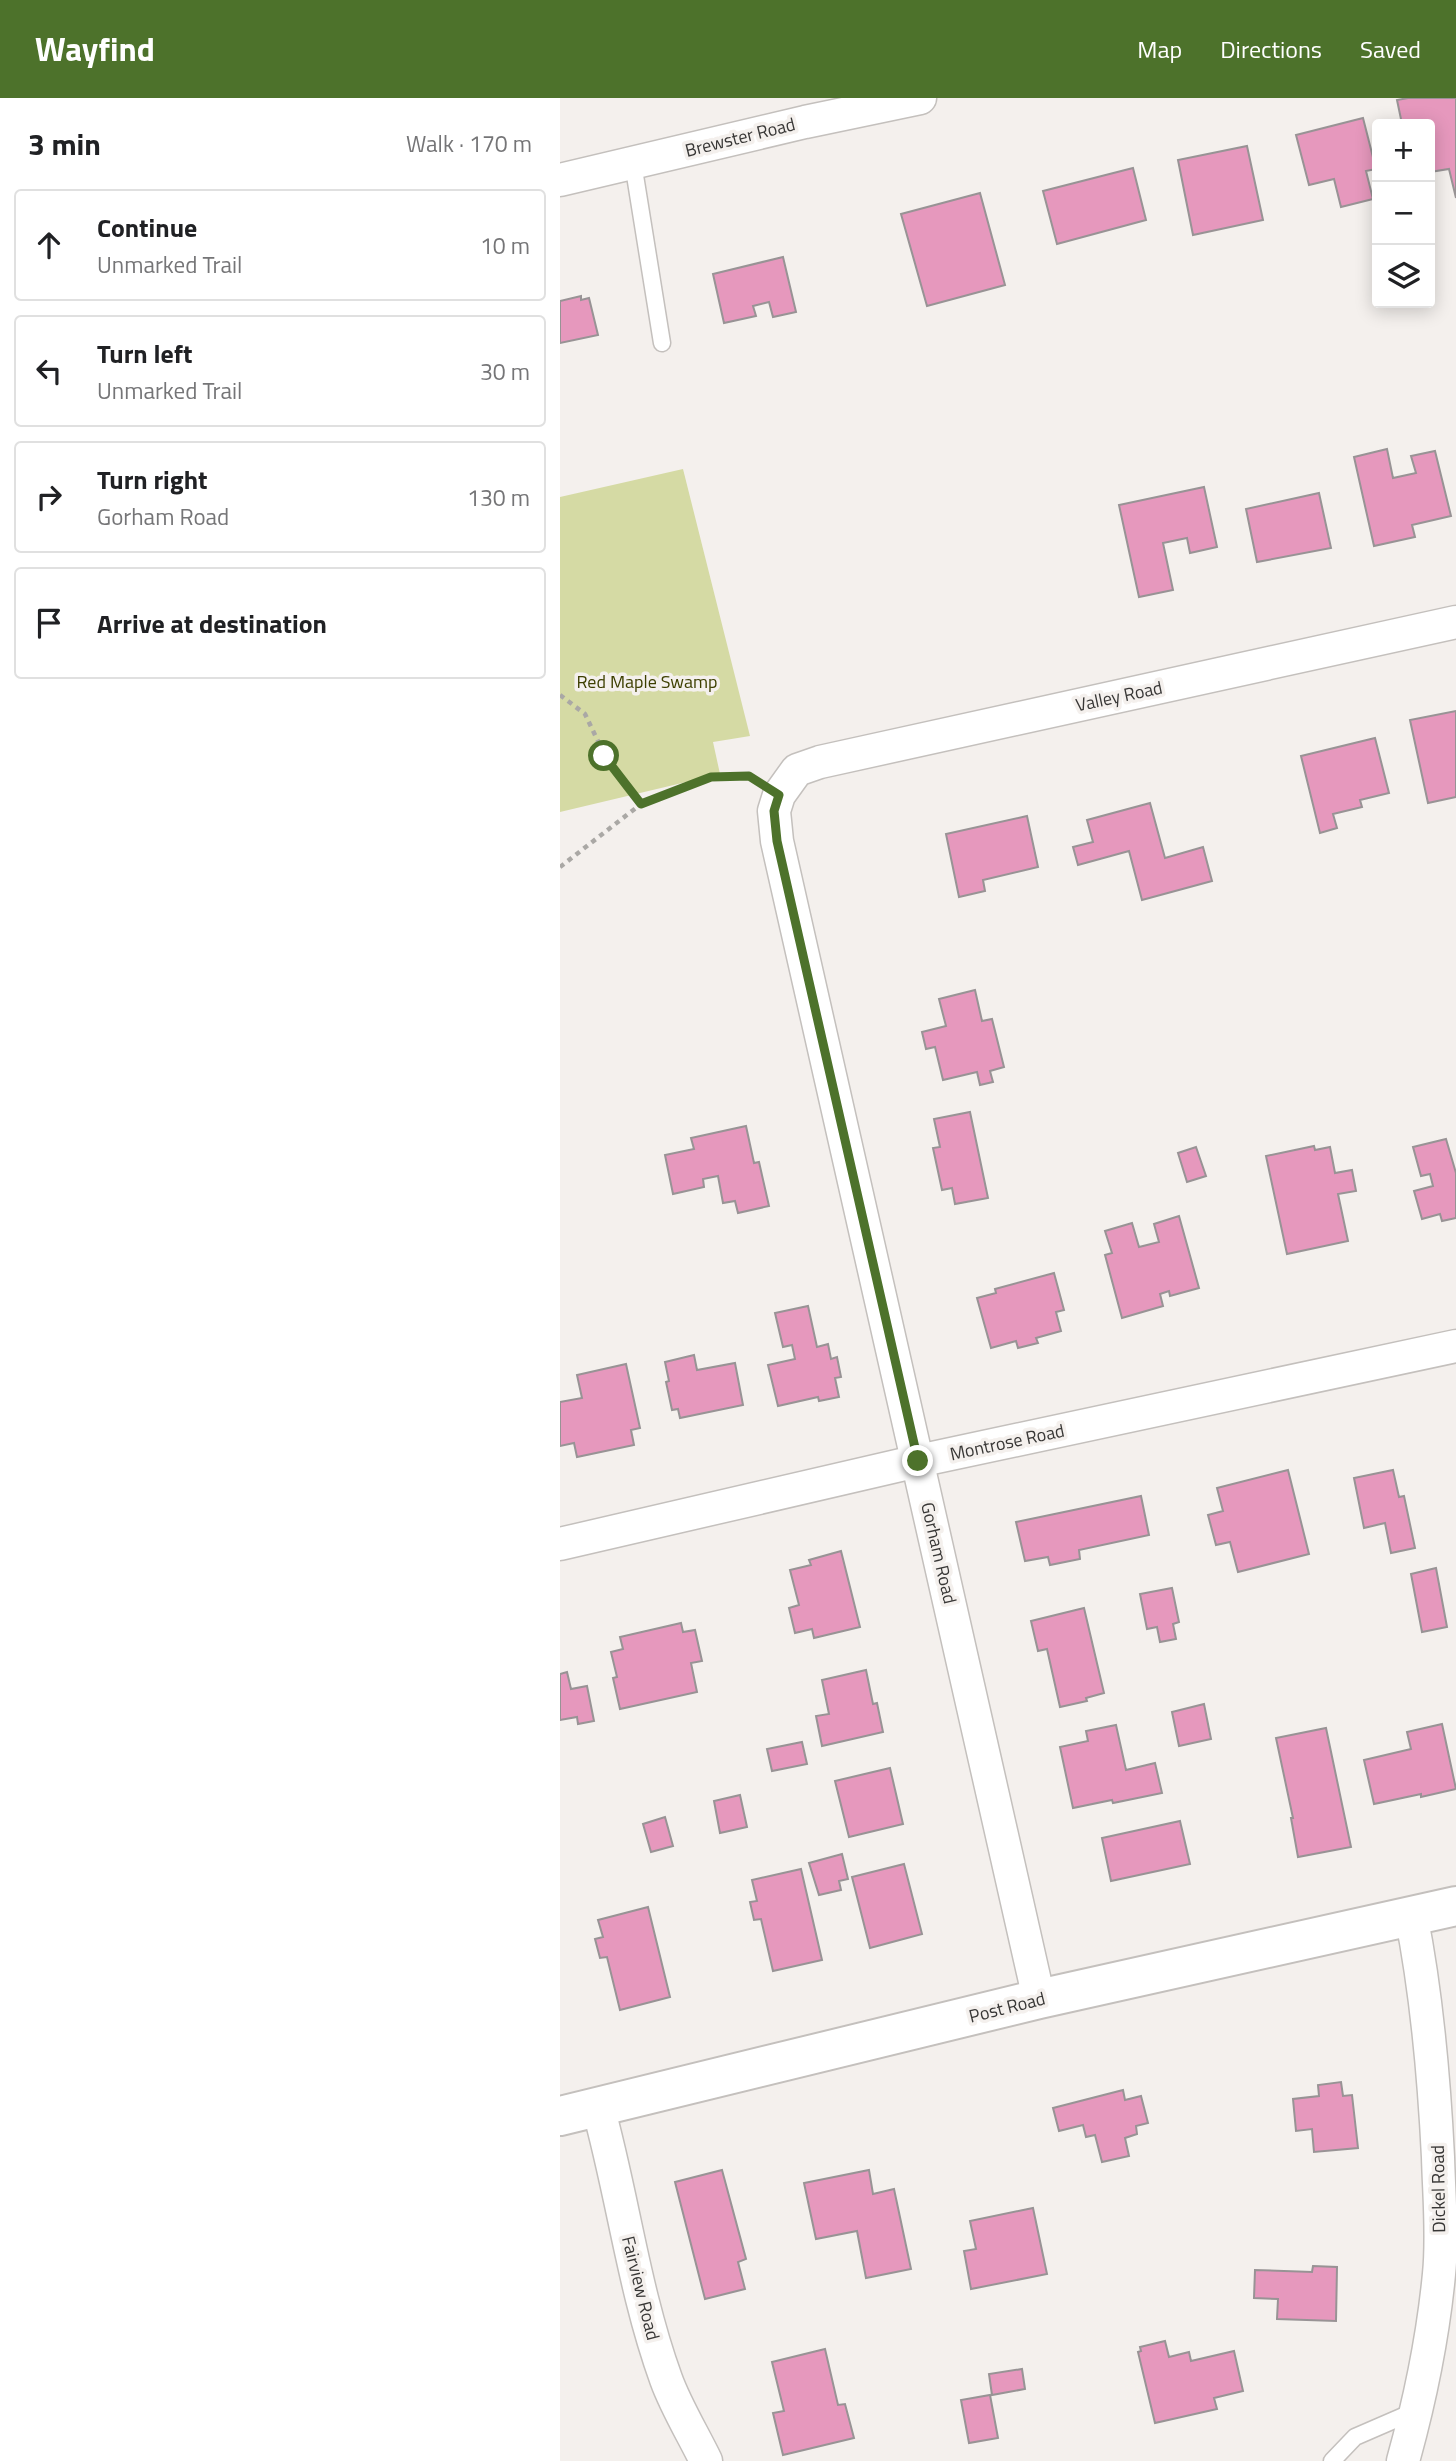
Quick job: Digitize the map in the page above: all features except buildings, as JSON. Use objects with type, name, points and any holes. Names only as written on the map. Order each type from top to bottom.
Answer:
[{"type":"main road","name":"Post Road","points":[[560,2116],[1039,1999],[1456,1906]]},
{"type":"street","name":"Brewster Road","points":[[560,180],[633,163],[797,110],[920,98]]},
{"type":"street","name":"Valley Road","points":[[783,788],[797,770],[820,762],[1456,622]]},
{"type":"street","name":"Gorham Road","points":[[783,788],[774,811],[777,841],[1039,1999]]},
{"type":"street","name":"Montrose Road","points":[[560,1544],[918,1461],[1456,1346]]},
{"type":"street","name":"Dickel Road","points":[[1403,2461],[1429,2350],[1440,2272],[1434,2087],[1420,1956],[1411,1915]]},
{"type":"street","name":"Fairview Road","points":[[598,2107],[647,2321],[667,2382],[706,2461]]},
{"type":"lane","points":[[633,163],[662,343]]},
{"type":"lane","points":[[1332,2461],[1355,2437],[1417,2410]]},
{"type":"path","points":[[560,695],[585,714],[604,756],[641,804]]},
{"type":"path","points":[[560,867],[641,804],[711,777],[749,776],[783,788]]},
{"type":"green space","name":"Red Maple Swamp","points":[[683,469],[750,736],[713,742],[720,774],[560,812],[560,497]]},
{"type":"route","points":[[604,756],[641,804],[711,777],[749,776],[779,795],[774,811],[777,841],[918,1461]]}]
